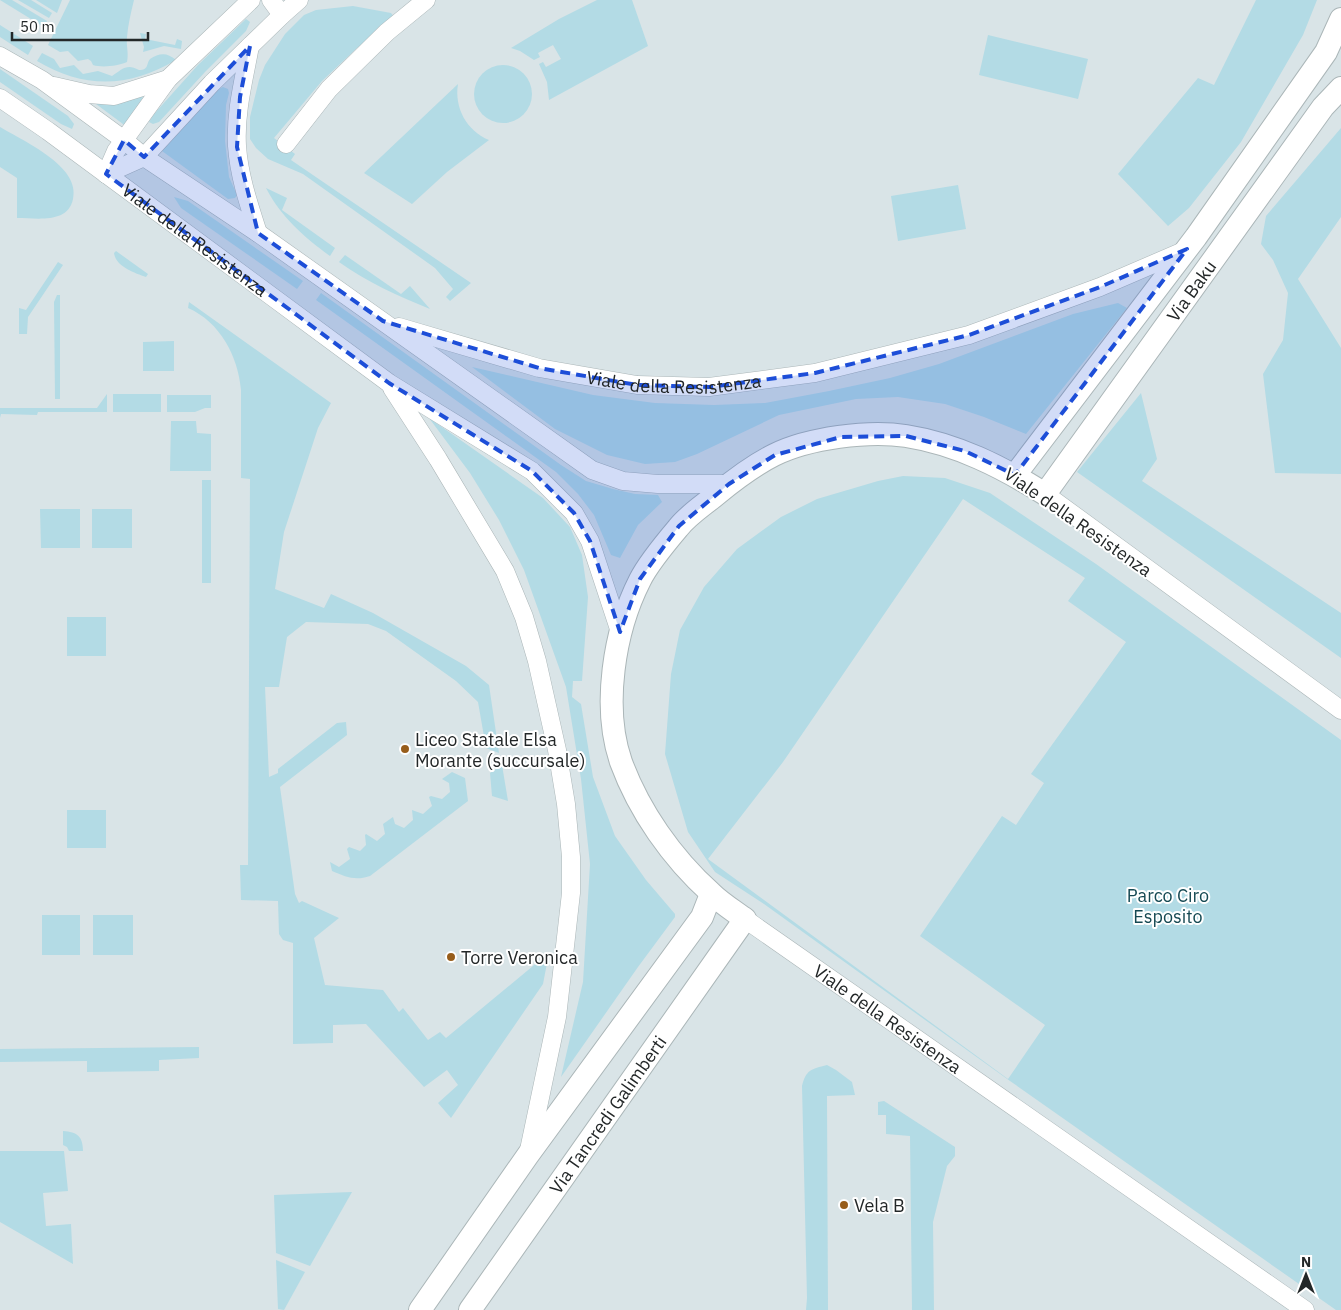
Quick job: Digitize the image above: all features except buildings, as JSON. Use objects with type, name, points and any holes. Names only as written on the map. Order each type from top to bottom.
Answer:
[{"type":"main road","name":"Via Baku","points":[[1015,476],[1187,249],[1326,52],[1341,19]]},
{"type":"main road","name":"Via Baku","points":[[1045,494],[1323,107],[1341,88]]},
{"type":"main road","name":"Viale della Resistenza","points":[[745,919],[711,894],[676,857],[649,819],[621,761],[615,735],[613,686],[615,653],[629,604],[640,579],[679,526],[729,484],[782,452],[803,445],[841,437],[874,434],[906,436],[965,451],[1015,476],[1045,494]]},
{"type":"main road","points":[[420,1310],[528,1154],[702,917],[711,894]]},
{"type":"main road","name":"Via Tancredi Galimberti","points":[[470,1310],[745,919]]},
{"type":"street","points":[[106,174],[116,151],[168,79],[251,0]]},
{"type":"street","points":[[271,0],[282,14]]},
{"type":"street","points":[[106,174],[144,157],[212,83],[282,14],[299,0]]},
{"type":"street","points":[[286,144],[329,89],[387,32],[426,0]]},
{"type":"street","points":[[250,46],[240,97],[237,121],[237,147],[245,190],[258,233]]},
{"type":"street","name":"Viale della Resistenza","points":[[0,56],[42,80],[124,140],[144,157],[258,233],[592,470],[623,481],[658,484],[729,484]]},
{"type":"street","points":[[42,80],[52,85],[89,94],[114,96],[168,79]]},
{"type":"street","name":"Viale della Resistenza","points":[[0,98],[48,131],[389,383],[532,471],[574,513],[590,541],[620,632]]},
{"type":"street","name":"Via Baku","points":[[969,335],[1100,287],[1187,249]]},
{"type":"street","name":"Viale della Resistenza","points":[[383,321],[539,368],[637,385],[709,387],[815,373],[969,335]]},
{"type":"street","name":"Viale della Resistenza","points":[[389,383],[438,459],[501,564],[524,617],[538,662],[557,750],[566,804],[571,857],[571,893],[557,1017],[528,1154]]},
{"type":"street","name":"Viale della Resistenza","points":[[1045,494],[1341,710]]},
{"type":"street","name":"Viale della Resistenza","points":[[745,919],[1304,1310]]},
{"type":"highlighted area","points":[[250,46],[240,97],[237,147],[258,233],[383,321],[539,368],[637,385],[709,387],[815,373],[969,335],[1100,287],[1187,249],[1015,475],[965,451],[906,436],[841,437],[775,455],[729,484],[679,526],[640,579],[620,632],[590,541],[574,513],[532,471],[389,383],[106,174],[124,140],[144,157]]},
{"type":"green space","points":[[0,0],[12,0],[47,21],[44,27]]},
{"type":"green space","points":[[18,0],[31,0],[52,13],[49,18]]},
{"type":"green space","points":[[36,0],[62,0],[57,13]]},
{"type":"green space","points":[[70,0],[134,0],[127,32],[127,62],[119,65],[97,66],[93,65],[88,59],[78,61],[68,51],[60,52],[48,45]]},
{"type":"green space","points":[[597,0],[632,0],[648,46],[549,100],[547,82],[539,64],[543,62],[546,67],[561,59],[553,45],[538,53],[540,57],[534,60],[520,51],[511,48],[559,19]]},
{"type":"green space","points":[[1256,0],[1317,0],[1303,35],[1241,142],[1189,208],[1168,226],[1118,174],[1198,78],[1214,85]]},
{"type":"green space","points":[[353,6],[391,13],[395,18],[357,48],[322,81],[274,138],[295,154],[291,160],[471,283],[450,301],[446,297],[453,289],[435,268],[303,174],[268,159],[256,148],[250,139],[250,117],[259,80],[265,65],[285,34],[304,15],[316,10]]},
{"type":"green space","points":[[246,19],[250,22],[246,31],[159,122],[153,124],[149,122],[198,65]]},
{"type":"green space","points":[[0,25],[33,46],[28,55],[0,37]]},
{"type":"green space","points":[[140,33],[146,34],[145,39],[175,45],[177,39],[182,41],[181,49],[164,46],[143,52],[144,47]]},
{"type":"green space","points":[[988,35],[1088,59],[1078,99],[979,75]]},
{"type":"green space","points":[[42,53],[54,59],[60,68],[74,65],[83,74],[98,71],[112,76],[128,67],[139,70],[144,69],[150,59],[160,55],[166,55],[176,60],[141,76],[106,82],[72,77],[55,70],[37,61]]},
{"type":"green space","points":[[497,65],[509,65],[524,73],[532,88],[532,100],[524,115],[509,123],[497,123],[482,115],[474,100],[474,88],[482,73]]},
{"type":"green space","points":[[0,69],[68,116],[74,124],[72,129],[61,124],[0,82]]},
{"type":"green space","points":[[458,84],[458,102],[464,118],[474,131],[489,140],[447,172],[412,204],[364,173]]},
{"type":"green space","points":[[223,87],[228,89],[229,93],[226,105],[225,141],[229,177],[237,195],[235,198],[228,199],[162,151],[198,110]]},
{"type":"green space","points":[[144,95],[127,127],[92,101]]},
{"type":"green space","points":[[0,127],[48,156],[68,176],[73,187],[73,199],[65,213],[42,219],[17,218],[17,178],[0,167]]},
{"type":"green space","points":[[1341,128],[1341,217],[1298,279],[1341,348],[1341,474],[1275,473],[1263,374],[1283,340],[1288,293],[1273,260],[1261,244],[1266,216]]},
{"type":"green space","points":[[958,185],[966,229],[898,241],[891,196]]},
{"type":"green space","points":[[266,188],[287,198],[282,210],[335,248],[330,256],[294,226],[279,208]]},
{"type":"green space","points":[[174,197],[188,201],[303,281],[297,289],[181,208]]},
{"type":"green space","points":[[116,251],[148,274],[146,277],[122,266],[115,258],[114,253]]},
{"type":"green space","points":[[345,255],[401,294],[410,286],[430,309],[383,288],[339,262]]},
{"type":"green space","points":[[58,262],[63,265],[28,317],[27,334],[19,334],[19,308],[26,310]]},
{"type":"green space","points":[[321,293],[586,481],[635,494],[658,495],[662,502],[638,525],[620,558],[611,555],[594,515],[578,494],[556,472],[316,300]]},
{"type":"green space","points":[[57,295],[60,295],[60,399],[55,399],[54,302]]},
{"type":"green space","points":[[189,302],[331,403],[318,428],[284,532],[275,589],[324,608],[331,594],[373,613],[466,666],[489,685],[499,753],[486,748],[478,702],[456,681],[386,631],[368,624],[306,622],[287,637],[279,687],[265,687],[269,777],[278,773],[278,769],[337,723],[346,722],[347,735],[280,787],[295,894],[299,903],[302,901],[339,918],[314,938],[325,985],[383,990],[399,1012],[403,1008],[428,1040],[440,1032],[446,1038],[545,956],[548,958],[543,984],[451,1118],[438,1103],[458,1085],[447,1070],[424,1087],[366,1024],[333,1025],[333,1043],[293,1044],[293,943],[283,940],[279,934],[278,901],[241,900],[240,865],[248,865],[250,479],[241,478],[241,390],[236,365],[218,331],[199,314],[188,308]]},
{"type":"green space","points":[[1118,303],[1127,308],[1026,434],[945,404],[898,397],[856,399],[779,415],[697,454],[675,462],[645,464],[607,455],[555,429],[472,367],[593,395],[655,403],[714,405],[765,403],[890,378],[939,364],[1073,314]]},
{"type":"green space","points":[[174,341],[174,371],[143,371],[143,342]]},
{"type":"green space","points":[[1141,393],[1157,459],[1142,481],[1341,613],[1341,658],[1077,472]]},
{"type":"green space","points":[[107,394],[107,412],[38,412],[37,415],[1,414],[0,418],[0,408],[97,408]]},
{"type":"green space","points":[[113,394],[161,394],[161,412],[113,412]]},
{"type":"green space","points":[[167,395],[211,395],[211,408],[195,412],[167,412]]},
{"type":"green space","points":[[429,418],[543,498],[570,527],[582,555],[588,597],[582,681],[573,681],[572,697],[581,704],[593,777],[615,836],[646,880],[675,914],[675,917],[561,1077],[583,982],[590,864],[581,779],[566,687],[524,570],[499,520],[470,473]]},
{"type":"green space","points":[[171,421],[196,421],[197,433],[211,434],[211,471],[170,471]]},
{"type":"green space","name":"Parco Ciro Esposito","points":[[903,476],[945,478],[990,493],[1096,564],[1341,740],[1341,1310],[1336,1310],[1010,1081],[764,904],[715,872],[688,832],[665,754],[671,674],[680,630],[704,587],[737,549],[781,517],[817,499],[878,481]],"holes":[[[963,499],[1085,578],[1068,601],[1126,642],[1031,774],[1044,783],[1016,825],[1002,816],[920,936],[1045,1025],[1008,1079],[708,859],[783,762]]]},
{"type":"green space","points":[[202,480],[211,480],[211,583],[202,583]]},
{"type":"green space","points":[[40,509],[80,509],[80,548],[41,548]]},
{"type":"green space","points":[[92,509],[132,509],[132,548],[92,548]]},
{"type":"green space","points":[[67,617],[106,617],[106,656],[67,656]]},
{"type":"green space","points":[[502,765],[508,801],[492,796],[490,773]]},
{"type":"green space","points":[[452,772],[465,778],[468,801],[370,876],[351,878],[332,871],[330,862],[339,867],[350,859],[347,849],[349,847],[360,851],[366,845],[366,834],[377,841],[385,834],[383,824],[393,817],[395,824],[404,828],[413,820],[412,810],[423,814],[432,806],[429,797],[442,799],[450,792],[449,783],[442,779]]},
{"type":"green space","points":[[67,810],[106,810],[106,848],[67,848]]},
{"type":"green space","points":[[42,915],[80,915],[80,955],[42,955]]},
{"type":"green space","points":[[93,915],[133,915],[133,955],[93,955]]},
{"type":"green space","points":[[199,1047],[199,1058],[159,1060],[159,1071],[87,1072],[87,1061],[0,1062],[0,1049]]},
{"type":"green space","points":[[827,1065],[852,1082],[855,1095],[827,1096],[828,1310],[806,1310],[802,1086],[807,1073]]},
{"type":"green space","points":[[884,1101],[955,1147],[955,1156],[947,1166],[933,1222],[934,1310],[912,1310],[910,1136],[886,1134],[886,1115],[878,1115],[878,1102]]},
{"type":"green space","points":[[63,1131],[72,1132],[80,1138],[83,1151],[69,1151],[63,1145]]},
{"type":"green space","points":[[0,1151],[64,1151],[68,1191],[43,1193],[46,1226],[71,1224],[73,1264],[0,1222]]},
{"type":"green space","points":[[352,1192],[310,1266],[276,1253],[274,1195]]},
{"type":"green space","points":[[276,1260],[305,1272],[284,1310],[278,1309]]},
{"type":"place","name":"Liceo Statale Elsa Morante (succursale)","points":[[405,749]]},
{"type":"place","name":"Torre Veronica","points":[[451,957]]},
{"type":"place","name":"Vela B","points":[[844,1205]]}]
